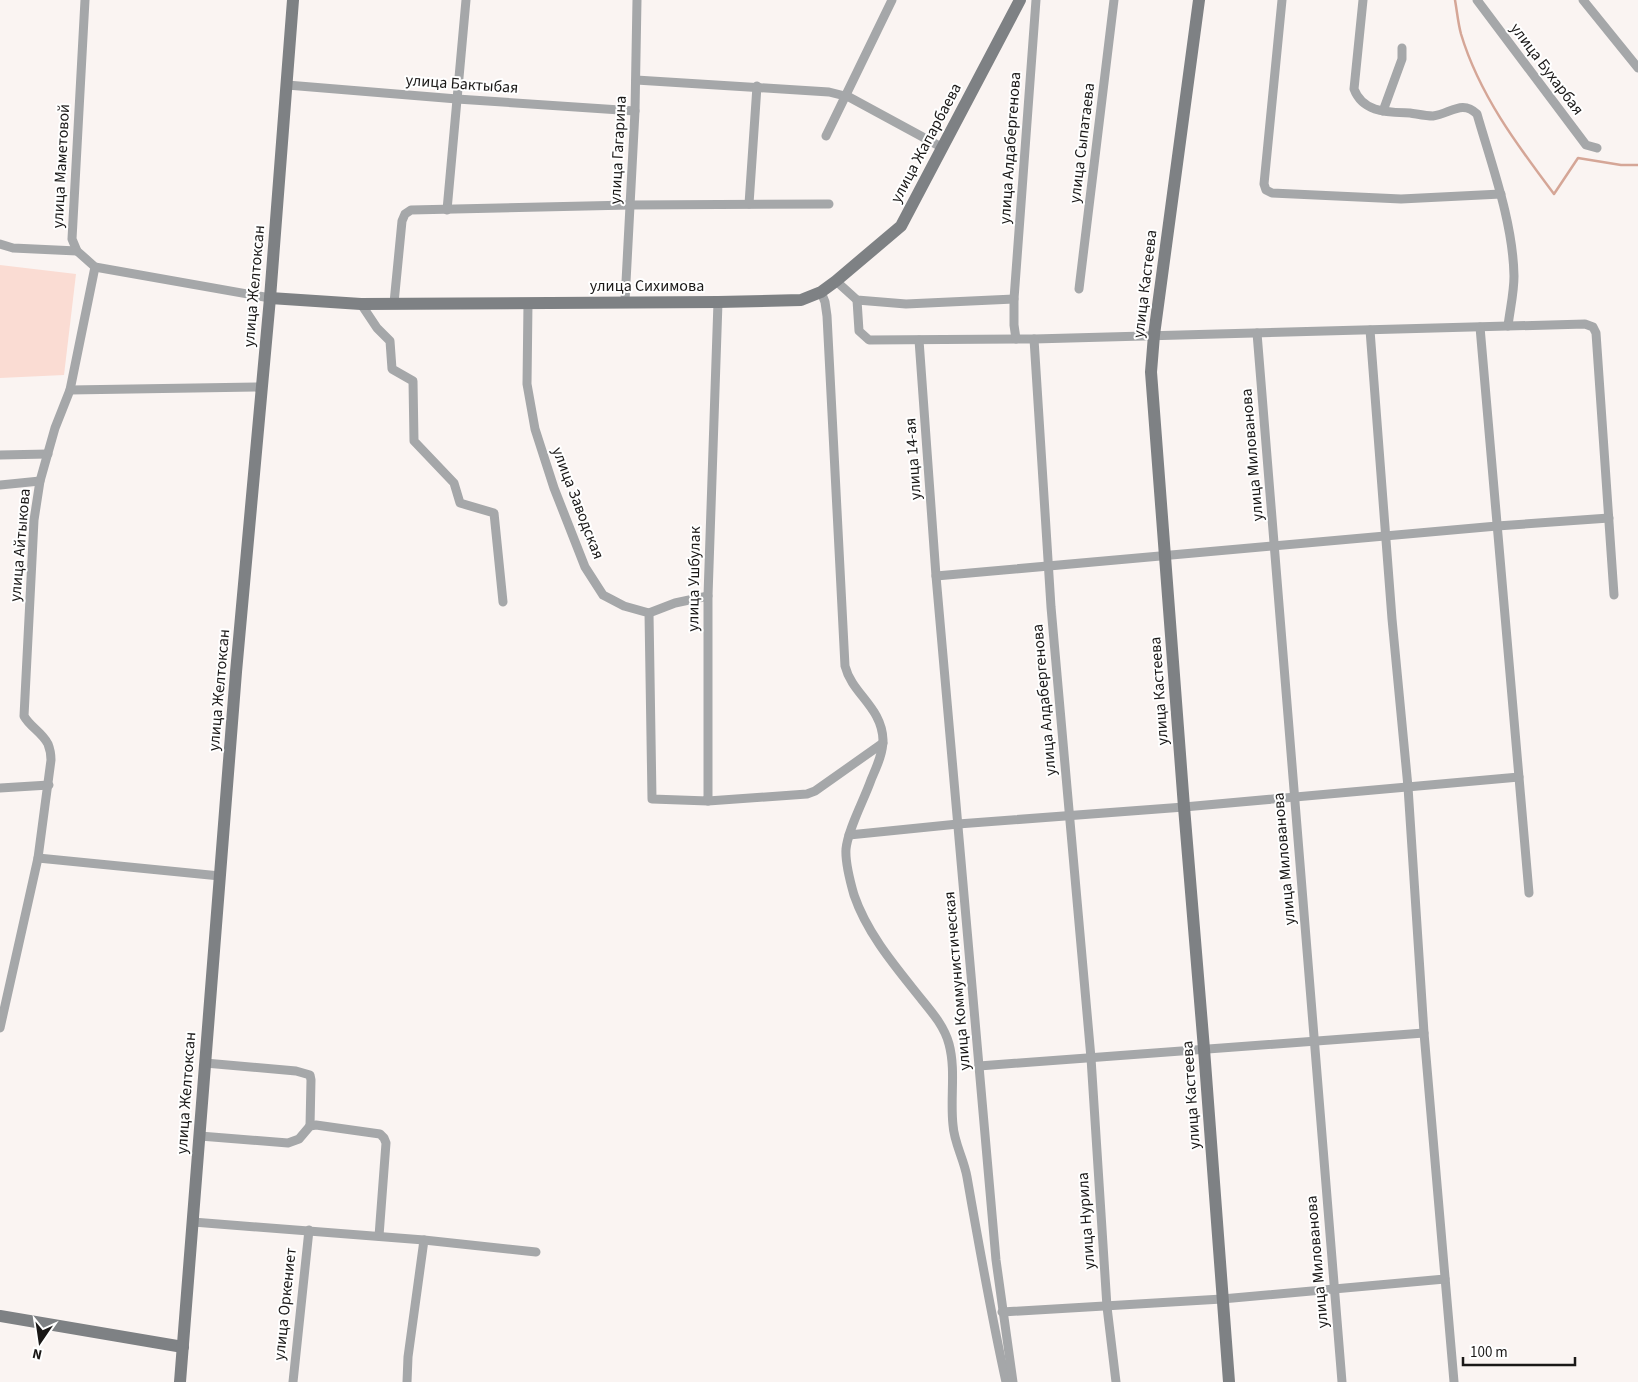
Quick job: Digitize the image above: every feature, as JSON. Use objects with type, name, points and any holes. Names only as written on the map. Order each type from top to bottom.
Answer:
[{"type":"street","name":"улица Маметовой","points":[[77,251],[72,239],[85,0]]},
{"type":"street","name":"улица Желтоксан","points":[[180,1382],[236,672],[270,298],[293,0]]},
{"type":"street","points":[[448,210],[466,0]]},
{"type":"street","name":"улица Гагарина","points":[[625,301],[635,111],[637,0]]},
{"type":"street","points":[[826,136],[892,0]]},
{"type":"street","name":"улица Жапарбаева","points":[[836,281],[901,226],[1020,0]]},
{"type":"street","name":"улица Алдабергенова","points":[[1016,339],[1014,299],[1036,0]]},
{"type":"street","name":"улица Сыпатаева","points":[[1079,289],[1114,0]]},
{"type":"street","name":"улица Кастеева","points":[[1199,0],[1154,334],[1152,372],[1229,1382]]},
{"type":"street","points":[[1282,0],[1264,184],[1266,190],[1272,192],[1401,199],[1501,194]]},
{"type":"street","points":[[1363,0],[1354,89],[1357,98],[1368,106],[1383,111],[1434,116],[1464,107],[1471,109],[1476,114],[1501,194],[1513,261],[1512,294],[1508,326]]},
{"type":"street","name":"улица Бухарбая","points":[[1477,0],[1586,145],[1598,148]]},
{"type":"street","points":[[1582,0],[1638,68]]},
{"type":"street","points":[[1383,111],[1406,58],[1402,48]]},
{"type":"street","points":[[636,80],[757,86],[829,92],[846,97],[943,148]]},
{"type":"street","name":"улица Бактыбая","points":[[287,85],[635,111]]},
{"type":"street","points":[[749,204],[757,86]]},
{"type":"street","points":[[394,303],[402,221],[405,214],[411,210],[630,205],[829,204]]},
{"type":"street","points":[[0,244],[14,248],[77,251],[96,267],[270,298]]},
{"type":"street","name":"улица Айтыкова","points":[[0,1028],[38,858],[51,760],[49,745],[42,735],[28,723],[24,716],[34,520],[40,481],[55,428],[70,390],[96,267]]},
{"type":"street","points":[[836,281],[857,300],[906,304],[1014,299]]},
{"type":"street","name":"улица Сихимова","points":[[270,298],[361,304],[801,300],[822,292],[836,281]]},
{"type":"street","points":[[822,292],[827,316],[845,666],[849,677],[874,711],[880,724],[883,743],[878,762],[849,835],[846,849],[847,863],[854,895],[867,923],[884,951],[941,1026],[949,1044],[953,1069],[953,1125],[966,1171],[992,1319],[1006,1382]]},
{"type":"street","points":[[857,300],[859,331],[869,340],[1034,339],[1154,334],[1585,324],[1593,327],[1596,333],[1614,595]]},
{"type":"street","name":"улица Ушбулак","points":[[708,801],[708,596],[718,302]]},
{"type":"street","name":"улица Заводская","points":[[528,303],[527,384],[535,429],[554,488],[585,567],[604,595],[624,606],[649,614]]},
{"type":"street","points":[[361,304],[377,328],[390,341],[392,369],[412,381],[414,441],[454,483],[460,503],[494,513],[503,602]]},
{"type":"street","points":[[1480,327],[1529,893]]},
{"type":"street","points":[[1370,330],[1408,787],[1424,1033],[1454,1382]]},
{"type":"street","name":"улица Милованова","points":[[1257,333],[1342,1382]]},
{"type":"street","name":"улица Алдабергенова","points":[[1034,339],[1049,567],[1091,1058]]},
{"type":"street","name":"улица 14-ая","points":[[919,340],[936,576]]},
{"type":"street","points":[[70,390],[262,387]]},
{"type":"street","points":[[0,455],[48,454]]},
{"type":"street","points":[[0,485],[40,481]]},
{"type":"street","points":[[936,576],[1497,526],[1609,518]]},
{"type":"street","name":"улица Коммунистическая","points":[[936,576],[1002,1312],[1013,1382]]},
{"type":"street","points":[[708,596],[676,603],[649,614],[652,799],[708,801],[807,794],[815,791],[883,743]]},
{"type":"street","points":[[849,835],[958,824],[1519,777]]},
{"type":"street","points":[[0,788],[49,785]]},
{"type":"street","points":[[38,858],[220,876]]},
{"type":"street","points":[[979,1066],[1424,1033]]},
{"type":"street","name":"улица Нурила","points":[[1091,1058],[1107,1307],[1116,1382]]},
{"type":"street","points":[[200,1136],[288,1143],[299,1140],[310,1126],[312,1080],[310,1075],[296,1071],[205,1063]]},
{"type":"street","points":[[310,1126],[321,1125],[380,1134],[384,1138],[386,1143],[379,1236]]},
{"type":"street","name":"улица Оркениет","points":[[193,1222],[379,1236],[536,1252]]},
{"type":"street","name":"улица Оркениет","points":[[293,1382],[293,1365],[309,1230]]},
{"type":"street","points":[[407,1382],[408,1357],[424,1240]]},
{"type":"street","points":[[1002,1312],[1222,1299],[1445,1279]]},
{"type":"street","points":[[0,1316],[183,1347]]},
{"type":"shaded area","points":[[0,265],[76,274],[64,375],[0,378]]},
{"type":"waterway","points":[[1455,0],[1461,34],[1478,77],[1500,118],[1554,194],[1578,158],[1621,165],[1638,165]]}]
